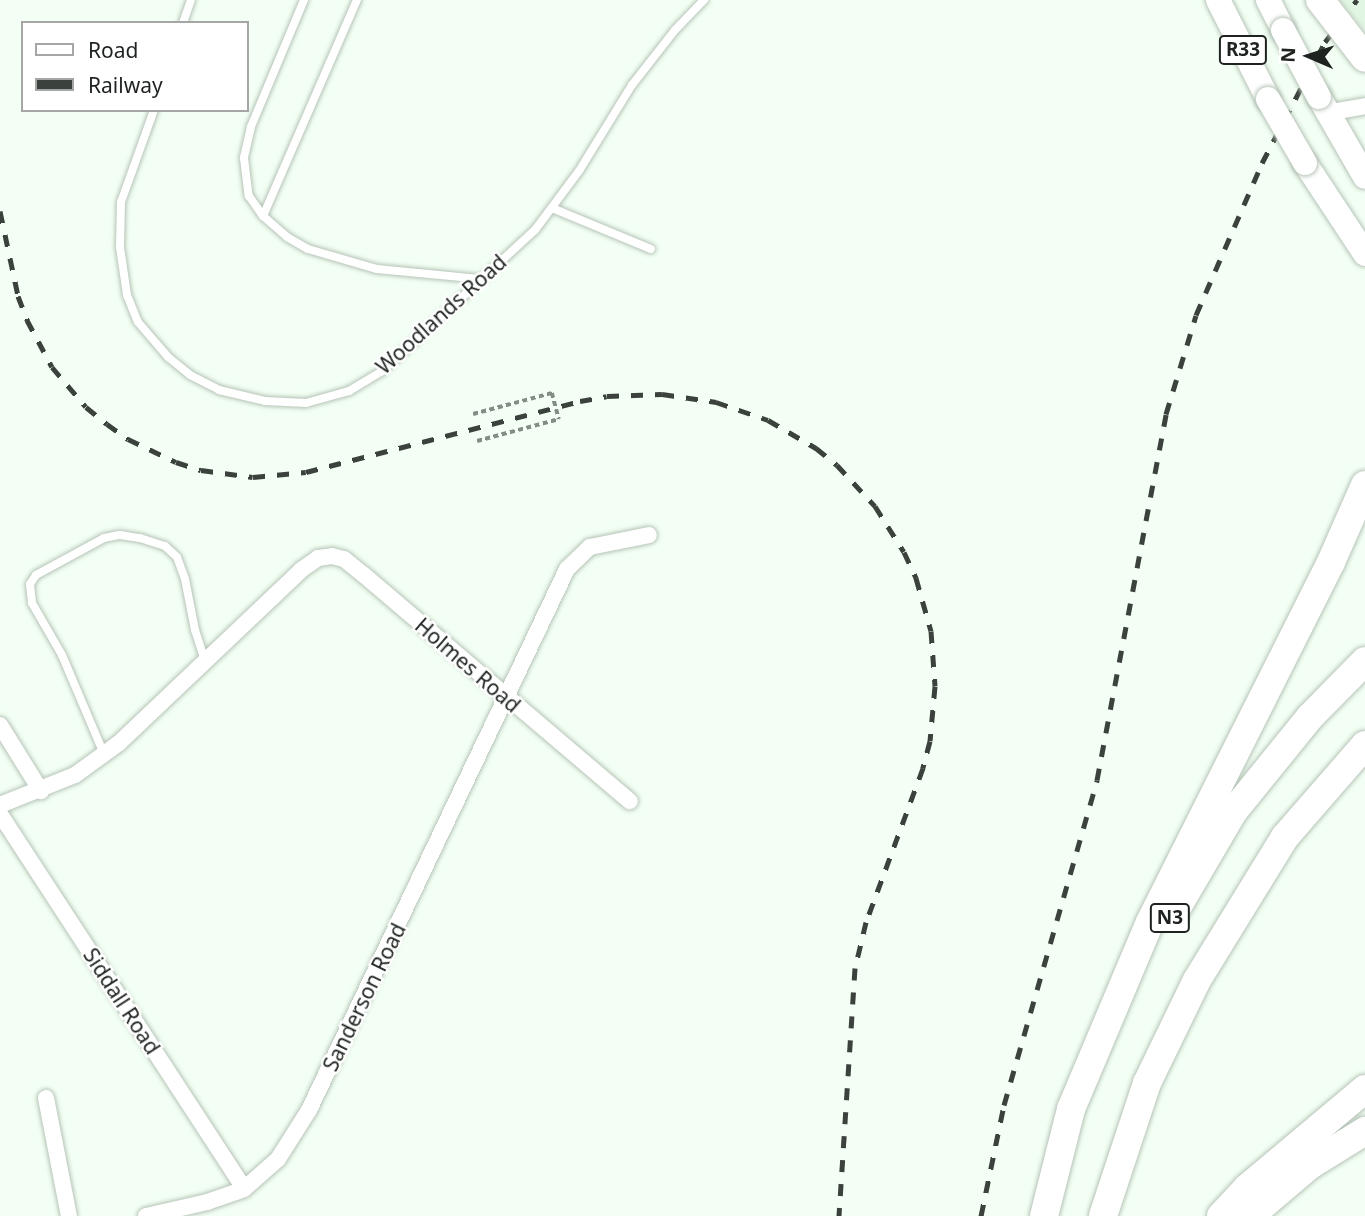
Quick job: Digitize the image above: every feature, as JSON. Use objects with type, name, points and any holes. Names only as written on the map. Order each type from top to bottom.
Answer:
[{"type":"highway","points":[[1320,0],[1365,58]]},
{"type":"highway","points":[[1350,522],[1365,485]]},
{"type":"highway","points":[[1045,1216],[1071,1109],[1150,922],[1365,496]]},
{"type":"highway","name":"N3","points":[[1045,1216],[1080,1112],[1168,923],[1233,812],[1310,717],[1365,661]]},
{"type":"highway","name":"N3","points":[[1104,1216],[1147,1083],[1198,980],[1285,837],[1365,745]]},
{"type":"highway","points":[[1221,1216],[1247,1188],[1365,1088]]},
{"type":"highway","points":[[1250,1216],[1310,1165],[1365,1131]]},
{"type":"main road","name":"R33","points":[[1218,0],[1268,99],[1305,163],[1365,254]]},
{"type":"main road","name":"R33","points":[[1269,0],[1322,105],[1365,177]]},
{"type":"street","points":[[1322,105],[1365,106]]},
{"type":"street","name":"Sanderson Road","points":[[146,1216],[206,1202],[244,1188],[278,1159],[309,1110],[568,569],[590,547],[649,535]]},
{"type":"street","name":"Holmes Road","points":[[205,662],[301,570],[318,558],[344,559],[630,801]]},
{"type":"street","points":[[0,805],[75,775],[104,754],[205,662]]},
{"type":"street","points":[[0,725],[41,790]]},
{"type":"street","name":"Siddall Road","points":[[0,814],[244,1188]]},
{"type":"street","points":[[46,1098],[69,1216]]},
{"type":"lane","points":[[184,21],[191,0]]},
{"type":"lane","points":[[304,0],[251,127],[244,158],[249,196],[263,216],[287,237],[308,249],[341,261],[377,269],[480,279]]},
{"type":"lane","points":[[263,216],[357,0]]},
{"type":"lane","name":"Woodlands Road","points":[[153,112],[121,202],[120,247],[127,295],[138,321],[168,357],[190,375],[219,390],[265,401],[306,403],[349,391],[382,371],[535,230],[632,85],[675,30],[704,0]]},
{"type":"lane","points":[[552,208],[651,249]]},
{"type":"lane","points":[[104,754],[62,655],[32,603],[30,584],[36,575],[104,538],[120,535],[164,546],[177,557],[185,579],[195,630],[205,662]]},
{"type":"path","points":[[473,415],[552,393],[559,419],[477,441]]},
{"type":"shaded area","points":[[1340,0],[1365,0],[1365,32],[1364,30]]},
{"type":"railway","points":[[981,1216],[1004,1105],[1097,780],[1166,414],[1196,315],[1262,163],[1325,42],[1357,0]]},
{"type":"railway","points":[[0,211],[18,296],[27,320],[52,367],[86,407],[107,424],[128,439],[176,462],[201,470],[253,477],[306,472],[580,401],[607,396],[662,394],[716,402],[768,420],[816,448],[837,465],[875,506],[904,552],[916,578],[931,631],[935,686],[930,741],[923,768],[866,922],[855,968],[839,1216]]}]
